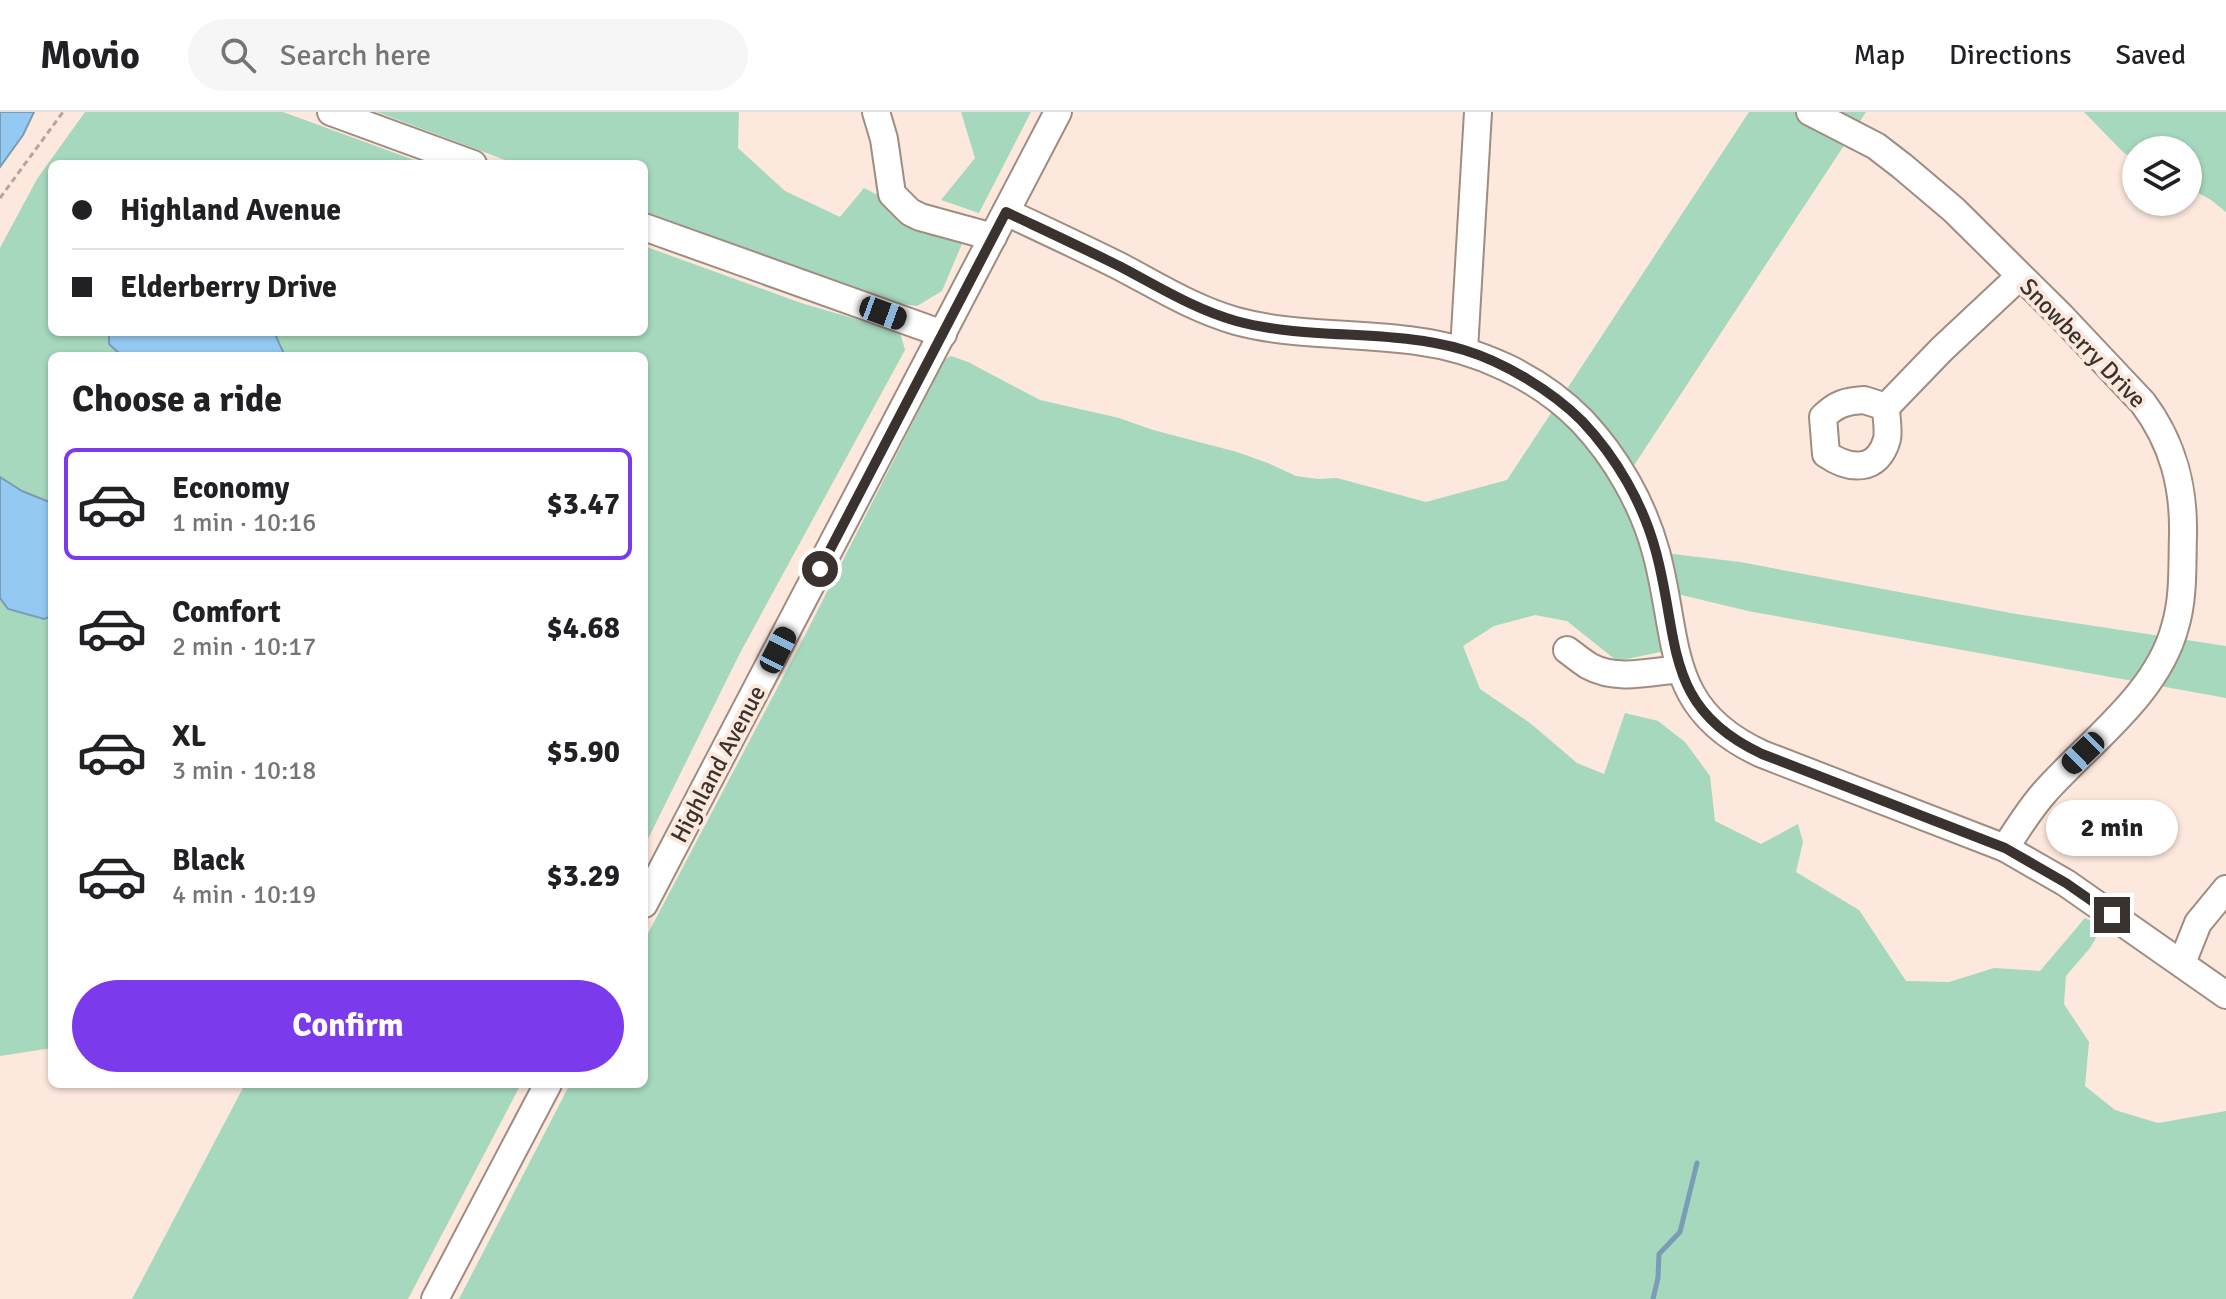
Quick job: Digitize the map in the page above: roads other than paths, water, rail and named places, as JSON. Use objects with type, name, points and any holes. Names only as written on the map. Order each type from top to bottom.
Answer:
[{"type":"street","points":[[331,112],[462,160]]},
{"type":"street","points":[[876,112],[884,139],[890,188],[897,200],[920,217],[993,237]]},
{"type":"street","name":"Highland Avenue","points":[[648,896],[1058,112]]},
{"type":"street","points":[[1464,350],[1478,112]]},
{"type":"street","name":"Snowberry Drive","points":[[1810,112],[1876,146],[1954,210],[2143,403],[2171,450],[2180,488],[2182,515],[2182,590],[2175,629],[2149,679],[2116,721],[2042,795],[2005,848]]},
{"type":"street","points":[[1006,212],[1190,304],[1234,320],[1264,327],[1415,341],[1464,350],[1512,370],[1555,397],[1605,448],[1625,479],[1650,532],[1680,669],[1687,688],[1708,718],[1748,747],[2005,848],[2066,883],[2226,995]]},
{"type":"street","points":[[648,228],[943,334]]},
{"type":"street","points":[[1886,407],[2020,276]]},
{"type":"street","points":[[1567,650],[1589,666],[1604,672],[1635,674],[1680,669]]},
{"type":"street","points":[[2182,963],[2198,923],[2226,889]]},
{"type":"street","points":[[435,1299],[546,1088]]},
{"type":"water","points":[[0,112],[34,112],[23,135],[0,167]]},
{"type":"water","points":[[109,336],[276,336],[283,352],[118,352],[109,344]]},
{"type":"water","points":[[0,477],[22,491],[48,501],[48,618],[8,609],[0,598]]},
{"type":"waterway","points":[[1653,1299],[1659,1254],[1680,1232],[1697,1163]]}]
